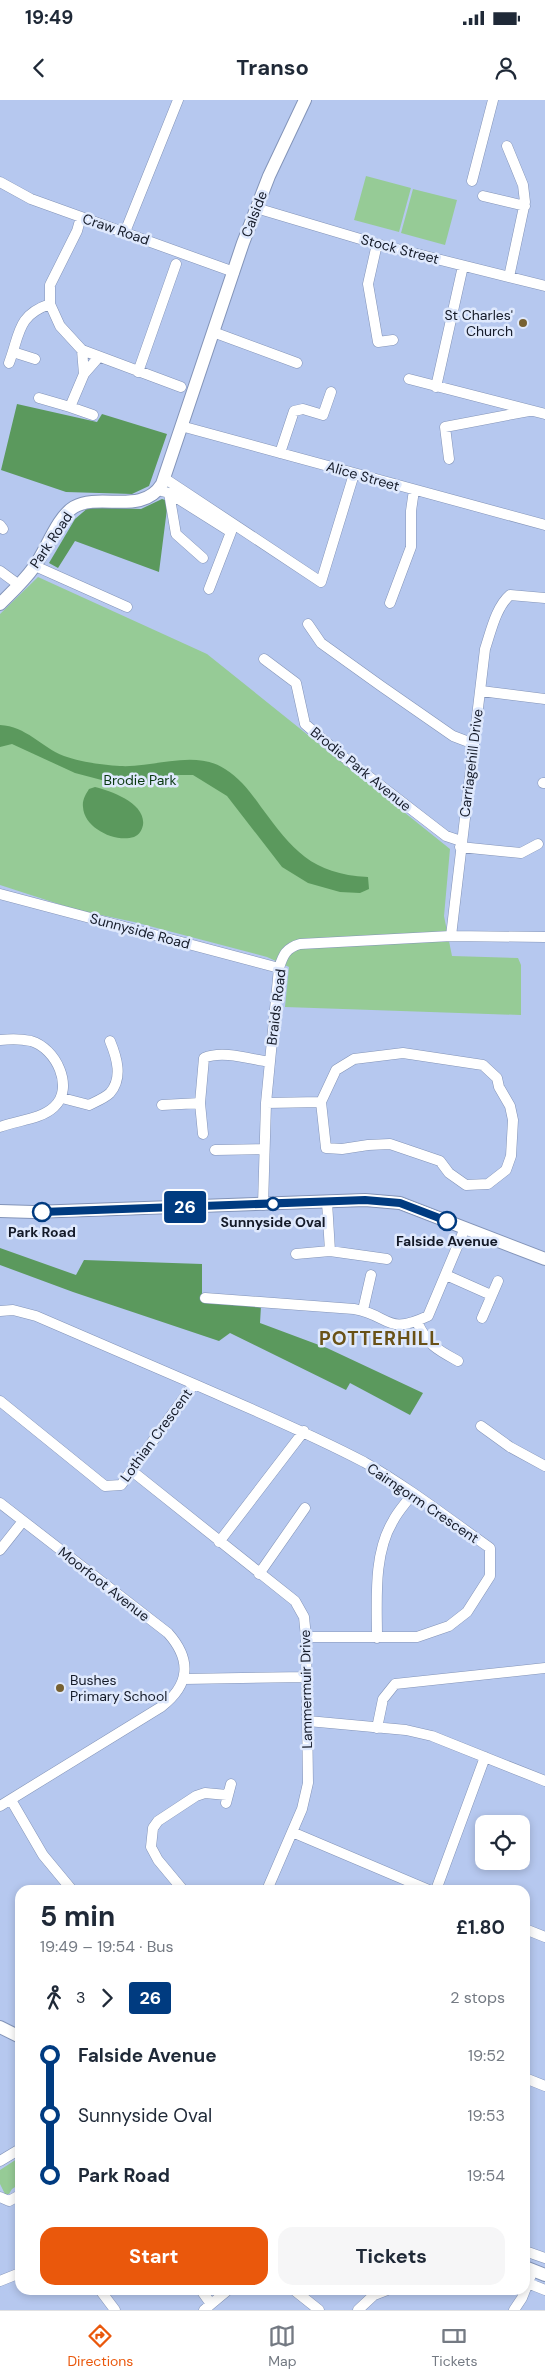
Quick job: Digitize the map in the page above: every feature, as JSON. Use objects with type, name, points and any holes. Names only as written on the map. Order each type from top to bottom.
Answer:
[{"type":"street","points":[[126,232],[178,100]]},
{"type":"street","name":"Calside","points":[[164,478],[256,208],[305,100]]},
{"type":"street","points":[[472,181],[493,100]]},
{"type":"street","points":[[507,146],[523,185],[525,206],[509,278]]},
{"type":"street","name":"Craw Road","points":[[0,182],[31,199],[234,272]]},
{"type":"street","points":[[483,196],[525,206]]},
{"type":"street","name":"Stock Street","points":[[256,208],[377,244],[545,286]]},
{"type":"street","points":[[81,217],[77,231],[52,279],[50,304],[60,326],[82,350],[98,358],[181,387]]},
{"type":"street","points":[[377,244],[368,284],[369,296],[378,342],[393,340]]},
{"type":"street","points":[[138,372],[176,264]]},
{"type":"street","points":[[436,387],[464,266]]},
{"type":"street","points":[[9,363],[25,318],[32,312],[50,304]]},
{"type":"street","points":[[213,332],[297,363]]},
{"type":"street","points":[[82,350],[84,374]]},
{"type":"street","points":[[13,352],[35,359]]},
{"type":"street","points":[[70,406],[84,374],[98,358]]},
{"type":"street","points":[[409,380],[545,414]]},
{"type":"street","points":[[280,453],[294,411],[303,409],[323,415],[331,392]]},
{"type":"street","points":[[39,398],[70,406],[93,415]]},
{"type":"street","points":[[450,459],[445,427],[533,410]]},
{"type":"street","name":"Alice Street","points":[[181,426],[545,525]]},
{"type":"street","points":[[203,558],[176,534],[163,491],[164,478],[321,582],[354,474]]},
{"type":"street","points":[[390,603],[411,546],[411,511],[414,490]]},
{"type":"street","points":[[163,491],[231,532],[209,588]]},
{"type":"street","name":"Park Road","points":[[0,604],[35,566],[62,520],[73,508],[88,502],[136,501],[163,491]]},
{"type":"street","points":[[35,566],[127,607]]},
{"type":"street","points":[[0,571],[19,584]]},
{"type":"street","name":"Carriagehill Drive","points":[[451,936],[485,648],[505,599],[510,595],[545,598]]},
{"type":"street","points":[[308,624],[322,642],[381,686],[453,736],[474,744]]},
{"type":"street","name":"Brodie Park Avenue","points":[[264,659],[296,683],[305,724],[341,756],[446,836],[461,844],[521,853],[538,844]]},
{"type":"street","points":[[480,691],[545,699]]},
{"type":"street","name":"Sunnyside Road","points":[[0,894],[280,968]]},
{"type":"street","name":"Braids Road","points":[[263,1205],[269,1062],[280,968],[284,953],[291,947],[300,944],[451,936],[545,938]]},
{"type":"street","points":[[0,1040],[32,1041],[50,1054],[62,1074],[62,1098],[54,1107],[40,1116],[13,1122],[0,1128]]},
{"type":"street","points":[[62,1098],[89,1104],[109,1094],[118,1078],[118,1060],[110,1041]]},
{"type":"street","points":[[403,1053],[483,1065],[497,1078],[499,1087],[510,1106],[513,1120],[511,1156],[506,1170],[488,1184],[466,1185],[449,1173],[440,1161],[390,1144],[368,1144],[342,1150],[326,1148],[321,1102],[336,1070],[354,1059],[403,1053]]},
{"type":"street","points":[[203,1134],[200,1103],[204,1058],[210,1055],[227,1056],[269,1062]]},
{"type":"street","points":[[266,1103],[321,1102]]},
{"type":"street","points":[[162,1105],[200,1103]]},
{"type":"street","points":[[215,1150],[264,1149]]},
{"type":"street","points":[[0,1211],[33,1212],[365,1200],[400,1203],[545,1259]]},
{"type":"street","points":[[327,1202],[330,1251]]},
{"type":"street","points":[[205,1298],[363,1310],[395,1325],[410,1325],[428,1316],[465,1228]]},
{"type":"street","points":[[296,1254],[330,1251],[387,1259]]},
{"type":"street","points":[[363,1310],[371,1275]]},
{"type":"street","points":[[446,1275],[491,1295]]},
{"type":"street","points":[[482,1318],[498,1281]]},
{"type":"street","name":"Lothian Crescent","points":[[0,1310],[13,1310],[36,1316],[194,1384],[121,1485],[106,1486],[0,1401]]},
{"type":"street","points":[[417,1322],[426,1340],[435,1349],[458,1361]]},
{"type":"street","name":"Cairngorm Crescent","points":[[194,1384],[304,1432],[365,1463],[414,1493],[490,1548],[490,1576],[467,1612],[448,1626],[417,1637],[306,1637]]},
{"type":"street","points":[[480,1426],[510,1447],[545,1466]]},
{"type":"street","points":[[219,1542],[304,1432]]},
{"type":"street","name":"Lammermuir Drive","points":[[132,1471],[298,1605],[304,1617],[307,1677],[308,1783],[302,1809],[269,1885]]},
{"type":"street","points":[[377,1638],[377,1599],[381,1550],[392,1521],[414,1493]]},
{"type":"street","name":"Moorfoot Avenue","points":[[0,1503],[168,1633],[182,1651],[184,1679]]},
{"type":"street","points":[[260,1574],[305,1508]]},
{"type":"street","points":[[0,1550],[24,1521]]},
{"type":"street","points":[[377,1728],[383,1699],[395,1684],[545,1668]]},
{"type":"street","points":[[0,1806],[161,1707],[179,1692],[184,1679],[307,1677]]},
{"type":"street","points":[[308,1720],[406,1730],[432,1736],[545,1781]]},
{"type":"street","points":[[438,1885],[485,1757]]},
{"type":"street","points":[[179,1885],[158,1860],[151,1848],[153,1828],[158,1821],[196,1796],[205,1793],[226,1799],[231,1784]]},
{"type":"street","points":[[11,1800],[43,1855],[68,1885]]},
{"type":"street","points":[[292,1832],[417,1885]]},
{"type":"street","points":[[530,1931],[545,1937]]},
{"type":"street","points":[[0,2027],[15,2035]]},
{"type":"street","points":[[530,2080],[545,2086]]},
{"type":"street","points":[[0,2160],[15,2152]]},
{"type":"street","points":[[0,2197],[9,2201],[15,2198]]},
{"type":"street","points":[[530,2253],[545,2258]]},
{"type":"street","points":[[0,2281],[15,2275]]},
{"type":"street","points":[[530,2284],[545,2290]]},
{"type":"street","points":[[104,2295],[115,2310]]},
{"type":"street","points":[[203,2295],[208,2307],[222,2295]]},
{"type":"street","points":[[300,2295],[318,2310]]},
{"type":"street","points":[[358,2310],[374,2295]]},
{"type":"street","points":[[514,2310],[521,2295]]},
{"type":"green space","points":[[366,176],[411,188],[399,232],[354,220]]},
{"type":"green space","points":[[413,189],[457,200],[445,245],[401,233]]},
{"type":"green space","points":[[17,404],[97,422],[102,414],[167,434],[149,486],[132,494],[66,492],[1,470]]},
{"type":"green space","points":[[162,499],[168,501],[159,572],[75,541],[58,568],[49,563],[75,519],[89,507],[141,509]]},
{"type":"green space","name":"Brodie Park","points":[[38,577],[207,654],[450,849],[444,916],[452,956],[518,958],[521,965],[521,1015],[285,1007],[289,967],[267,957],[134,922],[77,910],[0,885],[0,614]]},
{"type":"green space","points":[[0,725],[18,729],[64,756],[92,763],[133,766],[201,760],[213,763],[231,773],[241,782],[283,836],[305,857],[332,871],[368,877],[369,889],[360,893],[340,892],[308,883],[282,867],[227,796],[193,775],[173,775],[138,784],[113,783],[75,773],[12,744],[0,747]]},
{"type":"green space","points":[[95,787],[126,799],[139,810],[143,825],[137,835],[126,838],[110,836],[89,821],[85,815],[83,802],[89,789]]},
{"type":"green space","points":[[0,1248],[76,1275],[84,1260],[202,1264],[202,1301],[261,1306],[260,1323],[327,1348],[423,1393],[410,1415],[350,1383],[346,1390],[230,1333],[219,1341],[73,1292],[0,1265]]},
{"type":"green space","points":[[15,2160],[15,2187],[9,2194],[5,2194],[0,2184],[0,2170]]},
{"type":"bus line","name":"26","points":[[42,1212],[365,1200],[400,1203],[447,1221]]},
{"type":"place","name":"St Charles' Church","points":[[523,323]]},
{"type":"place","name":"Sunnyside Oval","points":[[273,1204]]},
{"type":"place","name":"Park Road","points":[[42,1212]]},
{"type":"place","name":"Falside Avenue","points":[[447,1221]]},
{"type":"place","name":"Bushes Primary School","points":[[60,1688]]},
{"type":"district","name":"POTTERHILL","points":[[380,1338]]}]
